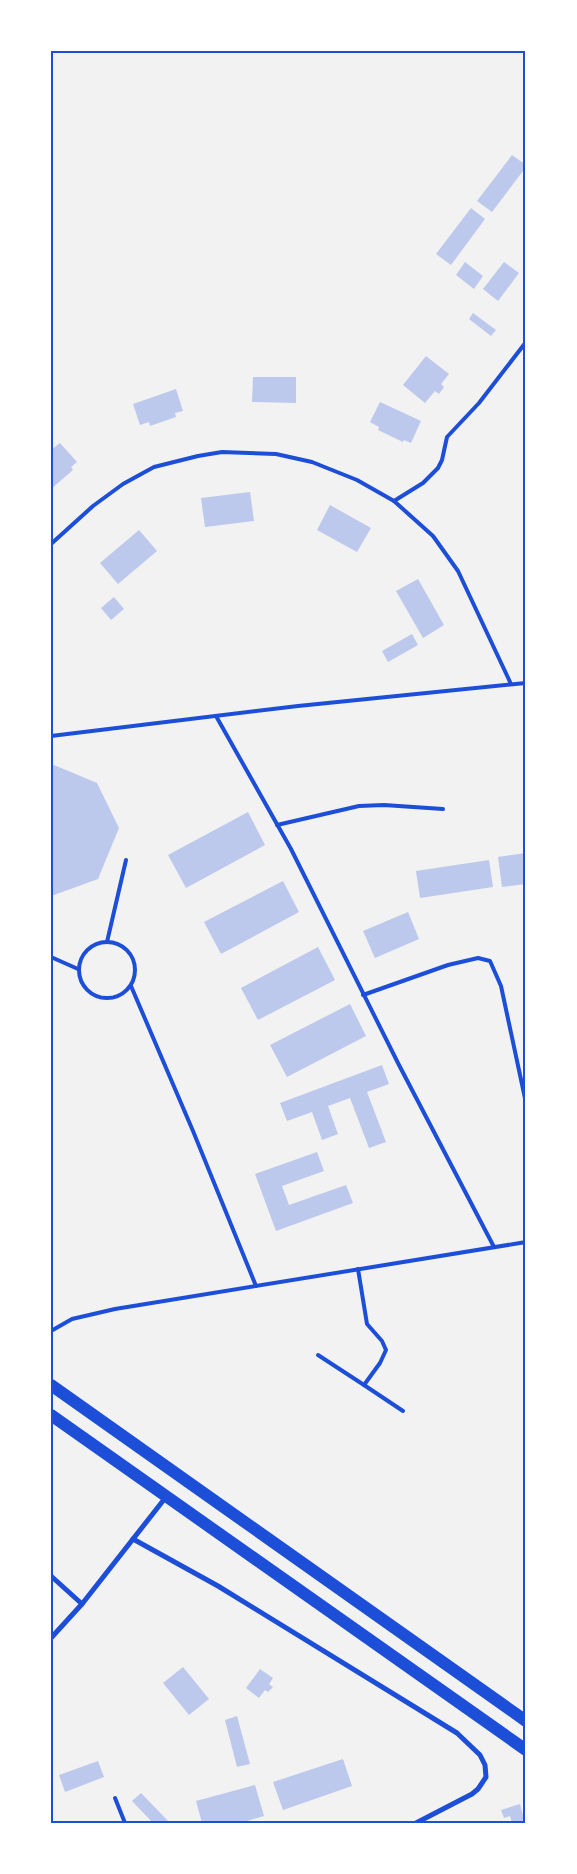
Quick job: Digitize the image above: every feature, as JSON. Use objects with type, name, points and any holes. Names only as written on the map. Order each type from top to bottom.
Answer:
[{"type":"highway","points":[[51,1385],[526,1721]]},
{"type":"highway","points":[[51,1415],[526,1750]]},
{"type":"street","points":[[51,1638],[82,1604],[166,1497]]},
{"type":"street","points":[[133,1539],[218,1586],[456,1733],[480,1755],[485,1765],[486,1777],[478,1789],[416,1823]]},
{"type":"street","points":[[51,1576],[82,1604]]},
{"type":"lane","points":[[394,501],[423,483],[438,468],[442,460],[447,437],[479,403],[526,342]]},
{"type":"lane","points":[[51,544],[94,506],[123,484],[154,467],[222,452],[276,454],[312,462],[357,480],[394,501],[434,536],[458,572],[511,684]]},
{"type":"lane","points":[[51,736],[298,706],[526,683]]},
{"type":"lane","points":[[216,716],[278,825],[363,995],[494,1247]]},
{"type":"lane","points":[[278,825],[359,806],[384,805],[443,809]]},
{"type":"lane","points":[[107,942],[126,860]]},
{"type":"lane","points":[[107,942],[122,946],[132,957],[135,972],[131,986],[120,996],[105,999],[91,994],[81,984],[78,969],[83,955],[94,945],[107,942]]},
{"type":"lane","points":[[51,957],[78,969]]},
{"type":"lane","points":[[363,995],[448,965],[478,958],[490,961],[501,986],[526,1103]]},
{"type":"lane","points":[[131,986],[256,1286]]},
{"type":"lane","points":[[51,1331],[72,1319],[88,1314],[526,1242]]},
{"type":"lane","points":[[358,1269],[367,1324],[382,1341],[386,1350],[380,1363],[364,1385]]},
{"type":"lane","points":[[318,1355],[403,1411]]},
{"type":"lane","points":[[115,1798],[125,1823]]},
{"type":"building","points":[[512,155],[526,165],[526,167],[492,212],[477,201]]},
{"type":"building","points":[[471,208],[485,219],[451,265],[436,254]]},
{"type":"building","points":[[465,262],[483,276],[474,289],[456,275]]},
{"type":"building","points":[[504,262],[519,273],[498,301],[483,289]]},
{"type":"building","points":[[473,313],[496,330],[491,336],[469,319]]},
{"type":"building","points":[[426,356],[449,374],[441,384],[444,387],[439,394],[435,391],[425,403],[403,385]]},
{"type":"building","points":[[253,377],[296,377],[296,403],[252,402]]},
{"type":"building","points":[[176,389],[183,411],[175,413],[176,417],[150,426],[149,422],[140,425],[133,404]]},
{"type":"building","points":[[380,402],[421,421],[411,443],[404,440],[403,442],[378,430],[379,427],[370,422]]},
{"type":"building","points":[[60,443],[77,462],[71,467],[73,470],[51,489],[51,450]]},
{"type":"building","points":[[250,492],[254,521],[205,527],[201,498]]},
{"type":"building","points":[[330,505],[371,528],[357,552],[317,530]]},
{"type":"building","points":[[139,530],[157,551],[118,584],[100,563]]},
{"type":"building","points":[[418,579],[444,625],[423,638],[396,591]]},
{"type":"building","points":[[114,597],[124,609],[111,620],[101,608]]},
{"type":"building","points":[[412,634],[418,645],[388,662],[382,651]]},
{"type":"building","points":[[54,765],[97,783],[119,828],[98,879],[54,895],[51,894],[51,766]]},
{"type":"building","points":[[248,812],[265,845],[186,888],[168,855]]},
{"type":"building","points":[[526,853],[526,884],[502,887],[498,857]]},
{"type":"building","points":[[489,860],[493,887],[420,898],[416,871]]},
{"type":"building","points":[[283,881],[299,912],[221,954],[204,922]]},
{"type":"building","points":[[408,912],[419,939],[375,958],[363,931]]},
{"type":"building","points":[[318,947],[335,980],[258,1020],[241,988]]},
{"type":"building","points":[[350,1004],[366,1036],[287,1077],[270,1045]]},
{"type":"building","points":[[382,1065],[389,1084],[367,1092],[386,1142],[369,1148],[350,1098],[328,1106],[338,1134],[322,1140],[312,1112],[287,1121],[280,1103]]},
{"type":"building","points":[[317,1152],[324,1171],[282,1186],[289,1205],[346,1185],[353,1203],[276,1231],[255,1174]]},
{"type":"building","points":[[183,1667],[209,1699],[189,1715],[163,1683]]},
{"type":"building","points":[[260,1669],[273,1678],[269,1684],[273,1687],[268,1692],[265,1690],[259,1698],[246,1688]]},
{"type":"building","points":[[237,1716],[250,1764],[237,1767],[225,1720]]},
{"type":"building","points":[[343,1759],[352,1786],[283,1810],[273,1782]]},
{"type":"building","points":[[98,1761],[104,1777],[65,1792],[59,1775]]},
{"type":"building","points":[[255,1785],[264,1816],[240,1823],[202,1823],[196,1801]]},
{"type":"building","points":[[141,1793],[170,1823],[153,1823],[132,1801]]},
{"type":"building","points":[[520,1804],[525,1823],[512,1823],[510,1816],[504,1818],[501,1810]]}]
